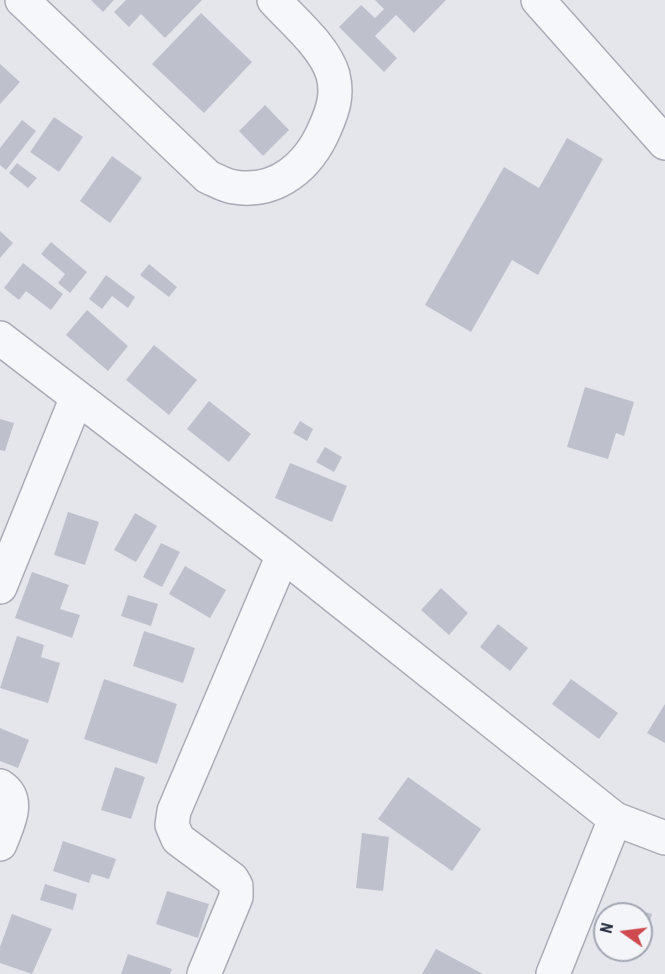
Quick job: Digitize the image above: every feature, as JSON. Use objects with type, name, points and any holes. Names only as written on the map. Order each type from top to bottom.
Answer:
[{"type":"street","points":[[22,0],[208,177],[233,187],[262,187],[284,180],[298,170],[323,135],[333,110],[336,93],[332,73],[318,49],[274,0]]},
{"type":"street","points":[[538,0],[665,143]]},
{"type":"street","points":[[0,338],[283,555],[615,819],[665,838]]},
{"type":"street","points":[[0,587],[77,397]]},
{"type":"street","points":[[204,974],[236,897],[236,886],[232,879],[178,838],[172,825],[174,811],[283,555]]},
{"type":"street","points":[[0,786],[10,796],[12,806],[0,844]]},
{"type":"street","points":[[553,974],[615,819]]},
{"type":"building","points":[[91,0],[114,0],[103,12]]},
{"type":"building","points":[[126,0],[202,0],[165,38],[141,14],[129,27],[114,12]]},
{"type":"building","points":[[375,0],[446,0],[414,33],[396,15],[375,36],[397,58],[384,72],[339,27],[361,5],[375,18],[384,9]]},
{"type":"building","points":[[201,13],[252,62],[204,113],[152,64]]},
{"type":"building","points":[[0,64],[20,82],[0,104]]},
{"type":"building","points":[[265,105],[289,130],[263,156],[239,131]]},
{"type":"building","points":[[54,117],[83,137],[59,172],[30,152]]},
{"type":"building","points":[[22,120],[36,131],[6,170],[0,165],[0,148]]},
{"type":"building","points":[[567,138],[603,159],[538,275],[512,260],[471,332],[425,305],[504,167],[539,188]]},
{"type":"building","points":[[112,156],[142,178],[110,223],[80,201]]},
{"type":"building","points":[[17,163],[37,178],[28,188],[9,173]]},
{"type":"building","points":[[0,231],[13,243],[0,258]]},
{"type":"building","points":[[51,242],[87,272],[70,293],[58,283],[65,274],[41,254]]},
{"type":"building","points":[[23,263],[63,294],[51,310],[26,291],[19,300],[4,288]]},
{"type":"building","points":[[149,264],[177,287],[169,297],[140,275]]},
{"type":"building","points":[[106,275],[135,297],[128,308],[112,296],[102,309],[89,299]]},
{"type":"building","points":[[87,310],[128,346],[108,371],[66,335]]},
{"type":"building","points":[[154,345],[197,380],[169,415],[126,380]]},
{"type":"building","points":[[585,387],[634,402],[624,436],[616,433],[608,459],[567,447]]},
{"type":"building","points":[[209,401],[251,434],[229,462],[187,429]]},
{"type":"building","points":[[0,419],[14,423],[5,451],[0,450]]},
{"type":"building","points":[[300,421],[313,429],[307,441],[293,433]]},
{"type":"building","points":[[325,447],[342,457],[334,472],[316,462]]},
{"type":"building","points":[[290,463],[347,486],[332,522],[275,498]]},
{"type":"building","points":[[68,512],[99,522],[85,565],[54,555]]},
{"type":"building","points":[[135,513],[157,526],[136,562],[114,550]]},
{"type":"building","points":[[161,543],[180,552],[162,587],[143,577]]},
{"type":"building","points":[[185,566],[226,590],[210,618],[169,594]]},
{"type":"building","points":[[32,572],[69,585],[60,609],[80,615],[72,638],[15,618]]},
{"type":"building","points":[[441,588],[468,613],[449,635],[421,610]]},
{"type":"building","points":[[128,595],[158,604],[151,626],[121,616]]},
{"type":"building","points":[[498,624],[528,648],[510,671],[480,647]]},
{"type":"building","points":[[144,631],[195,648],[183,683],[133,666]]},
{"type":"building","points":[[17,636],[44,645],[41,657],[60,663],[48,703],[0,688]]},
{"type":"building","points":[[104,679],[177,704],[157,764],[84,739]]},
{"type":"building","points":[[571,679],[618,713],[599,739],[552,704]]},
{"type":"building","points":[[665,704],[665,743],[647,733]]},
{"type":"building","points":[[0,728],[29,740],[18,768],[0,761]]},
{"type":"building","points":[[115,767],[145,777],[131,819],[101,810]]},
{"type":"building","points":[[408,777],[481,829],[452,871],[378,819]]},
{"type":"building","points":[[362,833],[389,837],[383,891],[356,888]]},
{"type":"building","points":[[63,841],[116,859],[109,879],[92,874],[89,883],[53,871]]},
{"type":"building","points":[[45,884],[77,894],[73,910],[40,900]]},
{"type":"building","points":[[167,891],[209,904],[198,938],[156,924]]},
{"type":"building","points":[[12,914],[52,929],[32,974],[0,963],[0,947]]},
{"type":"building","points":[[436,949],[483,974],[422,974]]},
{"type":"building","points":[[128,954],[172,969],[170,974],[121,974]]}]
